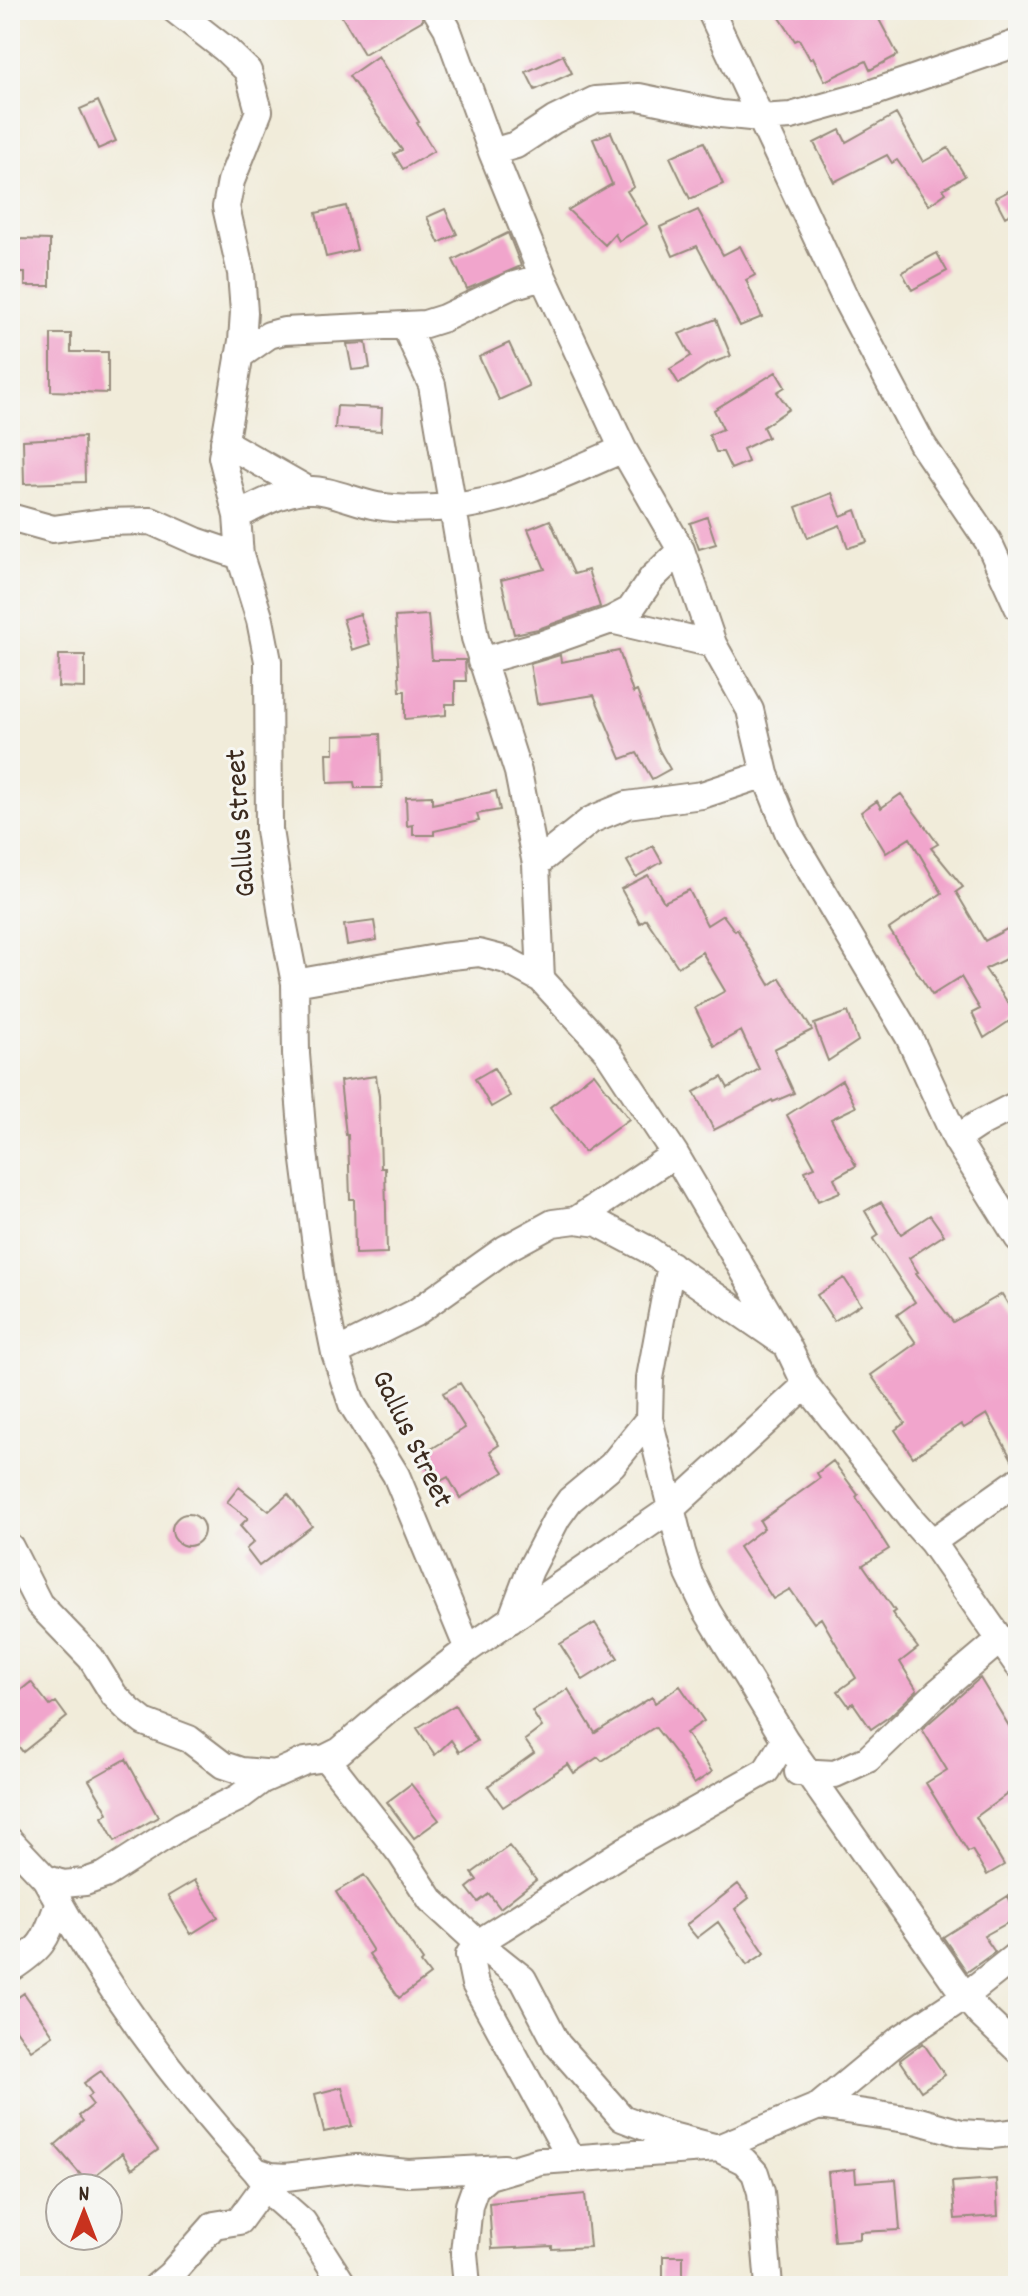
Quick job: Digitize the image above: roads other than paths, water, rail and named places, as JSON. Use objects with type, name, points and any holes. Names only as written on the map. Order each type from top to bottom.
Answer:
[{"type":"street","name":"Gallus Street","points":[[175,10],[248,71],[259,111],[231,181],[226,207],[241,273],[244,312],[222,457],[237,516],[240,556],[260,620],[268,661],[269,830],[295,983],[296,1054],[304,1153],[321,1284],[335,1353],[352,1404],[396,1475],[468,1649]]},
{"type":"street","points":[[436,10],[447,28],[492,152],[543,277],[623,449],[681,550],[713,644],[750,710],[765,774],[789,834],[909,1037],[956,1139],[1018,1238]]},
{"type":"street","points":[[710,10],[846,300],[922,444],[988,541],[1018,607]]},
{"type":"street","points":[[492,152],[516,145],[554,120],[595,100],[639,97],[721,114],[760,118],[791,116],[866,95],[1018,43]]},
{"type":"street","points":[[239,356],[269,335],[284,331],[405,326],[444,318],[511,286],[543,277]]},
{"type":"street","points":[[405,326],[432,385],[481,661],[518,772],[536,864],[541,979]]},
{"type":"street","points":[[224,442],[308,490],[375,506],[402,509],[452,507],[511,494],[623,449]]},
{"type":"street","points":[[237,516],[284,494],[308,490]]},
{"type":"street","points":[[10,517],[53,529],[129,520],[151,521],[240,556]]},
{"type":"street","points":[[481,661],[543,644],[630,610],[652,578],[681,550]]},
{"type":"street","points":[[611,620],[713,644]]},
{"type":"street","points":[[536,864],[591,820],[627,805],[702,795],[765,774]]},
{"type":"street","points":[[295,983],[479,953],[506,960],[541,979],[607,1051],[675,1154],[787,1345],[806,1385],[932,1542],[1018,1665]]},
{"type":"street","points":[[956,1139],[1018,1104]]},
{"type":"street","points":[[576,1220],[675,1154]]},
{"type":"street","points":[[335,1353],[415,1313],[505,1249],[553,1223],[576,1220],[598,1223],[647,1249],[787,1345]]},
{"type":"street","points":[[671,1265],[647,1397],[649,1419],[689,1574],[707,1611],[807,1772],[965,1996],[1018,2050]]},
{"type":"street","points":[[45,1878],[75,1884],[105,1875],[181,1826],[225,1805],[276,1774],[305,1761],[326,1758],[352,1743],[388,1710],[468,1649],[672,1508],[806,1385]]},
{"type":"street","points":[[511,1620],[530,1570],[557,1518],[570,1500],[612,1465],[649,1419]]},
{"type":"street","points":[[932,1542],[1018,1481]]},
{"type":"street","points":[[10,1547],[39,1604],[91,1658],[114,1695],[130,1711],[144,1722],[189,1739],[223,1765],[241,1771],[276,1774]]},
{"type":"street","points":[[766,1771],[835,1774],[868,1759],[937,1693],[1001,1639]]},
{"type":"street","points":[[571,2159],[475,1984],[469,1955],[478,1943],[627,1849],[766,1771],[785,1740]]},
{"type":"street","points":[[326,1758],[401,1854],[431,1900],[523,1979],[557,2044],[622,2118],[664,2134],[718,2148],[744,2161],[755,2173],[761,2192],[769,2286]]},
{"type":"street","points":[[10,1841],[45,1878],[83,1947],[182,2087],[278,2200],[303,2222],[344,2286]]},
{"type":"street","points":[[10,1969],[46,1940],[59,1902]]},
{"type":"street","points":[[467,2286],[464,2253],[469,2205],[475,2188],[489,2176],[540,2161],[718,2148],[819,2106],[900,2039],[965,1996],[1018,1954]]},
{"type":"street","points":[[819,2106],[919,2121],[961,2133],[992,2135],[1018,2132]]},
{"type":"street","points":[[261,2177],[357,2168],[408,2173],[519,2167]]},
{"type":"street","points":[[157,2286],[194,2250],[210,2228],[239,2221],[261,2177]]}]
